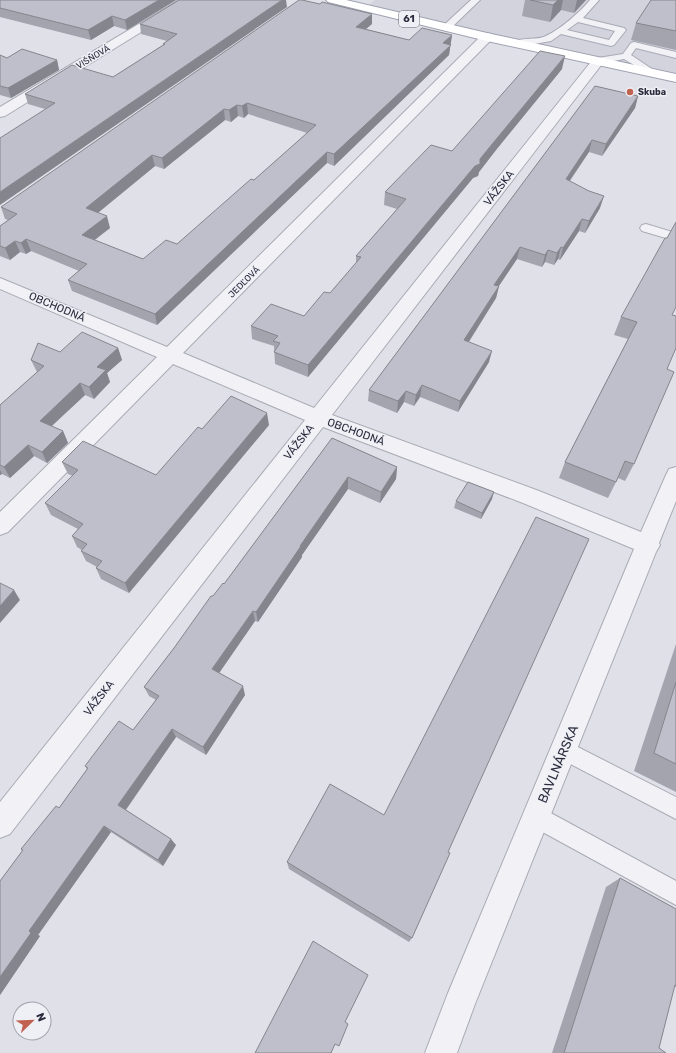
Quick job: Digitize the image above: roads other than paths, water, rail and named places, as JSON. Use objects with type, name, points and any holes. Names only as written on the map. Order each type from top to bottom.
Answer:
[{"type":"main road","name":"61","points":[[332,0],[517,44],[676,78]]},
{"type":"street","name":"VIŠŇOVÁ","points":[[0,113],[187,0]]},
{"type":"street","name":"JEDĽOVÁ","points":[[0,526],[487,37]]},
{"type":"street","name":"VÁŽSKA","points":[[0,824],[598,61]]},
{"type":"street","name":"OBCHODNÁ","points":[[0,283],[318,418],[531,497],[649,545]]},
{"type":"street","name":"BAVLNÁRSKA","points":[[441,1053],[536,816],[649,545],[676,476]]},
{"type":"lane","points":[[447,27],[476,0]]},
{"type":"lane","points":[[517,44],[548,39],[583,14],[595,0]]},
{"type":"lane","points":[[559,31],[611,43],[621,30],[576,19]]},
{"type":"lane","points":[[579,36],[592,23]]},
{"type":"lane","points":[[596,40],[608,26]]},
{"type":"lane","points":[[548,39],[562,53]]},
{"type":"lane","points":[[626,56],[634,45],[676,55]]},
{"type":"lane","points":[[598,61],[626,56],[652,73]]},
{"type":"lane","points":[[646,228],[676,237]]},
{"type":"lane","points":[[564,750],[676,808]]},
{"type":"lane","points":[[536,816],[676,894]]},
{"type":"place","name":"Skuba","points":[[630,92]]}]
